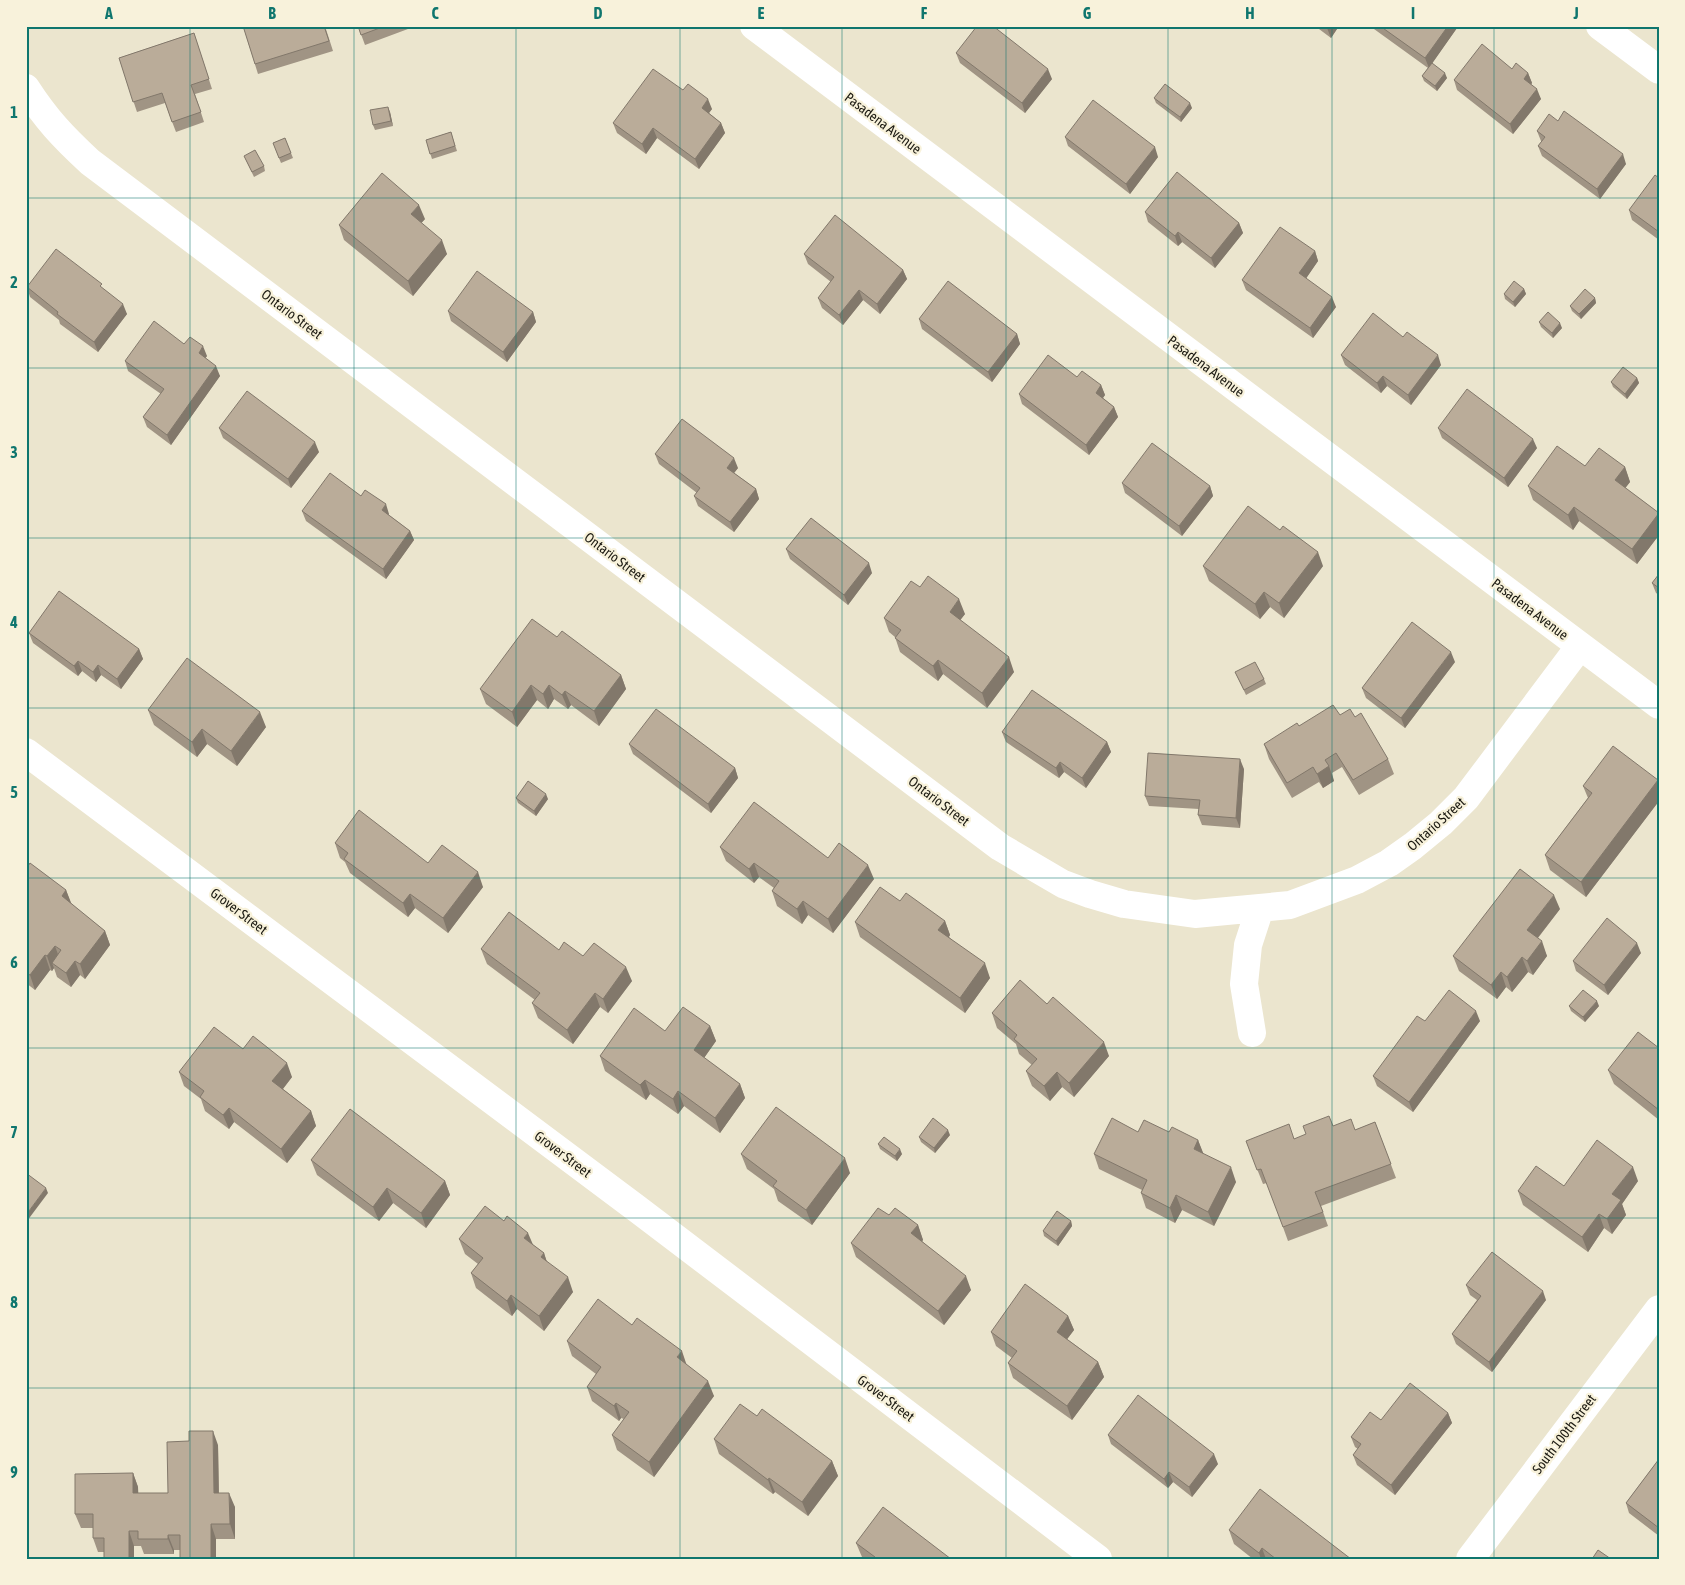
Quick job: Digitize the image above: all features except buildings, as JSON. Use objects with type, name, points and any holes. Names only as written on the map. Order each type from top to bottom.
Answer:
[{"type":"street","name":"Pasadena Avenue","points":[[754,26],[1659,705]]},
{"type":"street","points":[[1600,26],[1659,70]]},
{"type":"street","name":"Ontario Street","points":[[26,88],[41,112],[60,134],[90,162],[1000,846],[1063,884],[1090,894],[1124,904],[1195,914],[1290,905],[1357,880],[1389,863],[1414,846],[1441,824],[1466,798],[1580,646]]},
{"type":"street","name":"Grover Street","points":[[26,752],[620,1196],[1098,1559]]},
{"type":"street","points":[[1252,1033],[1244,984],[1248,945],[1260,908]]},
{"type":"street","name":"South 100th Street","points":[[1470,1559],[1659,1309]]}]
